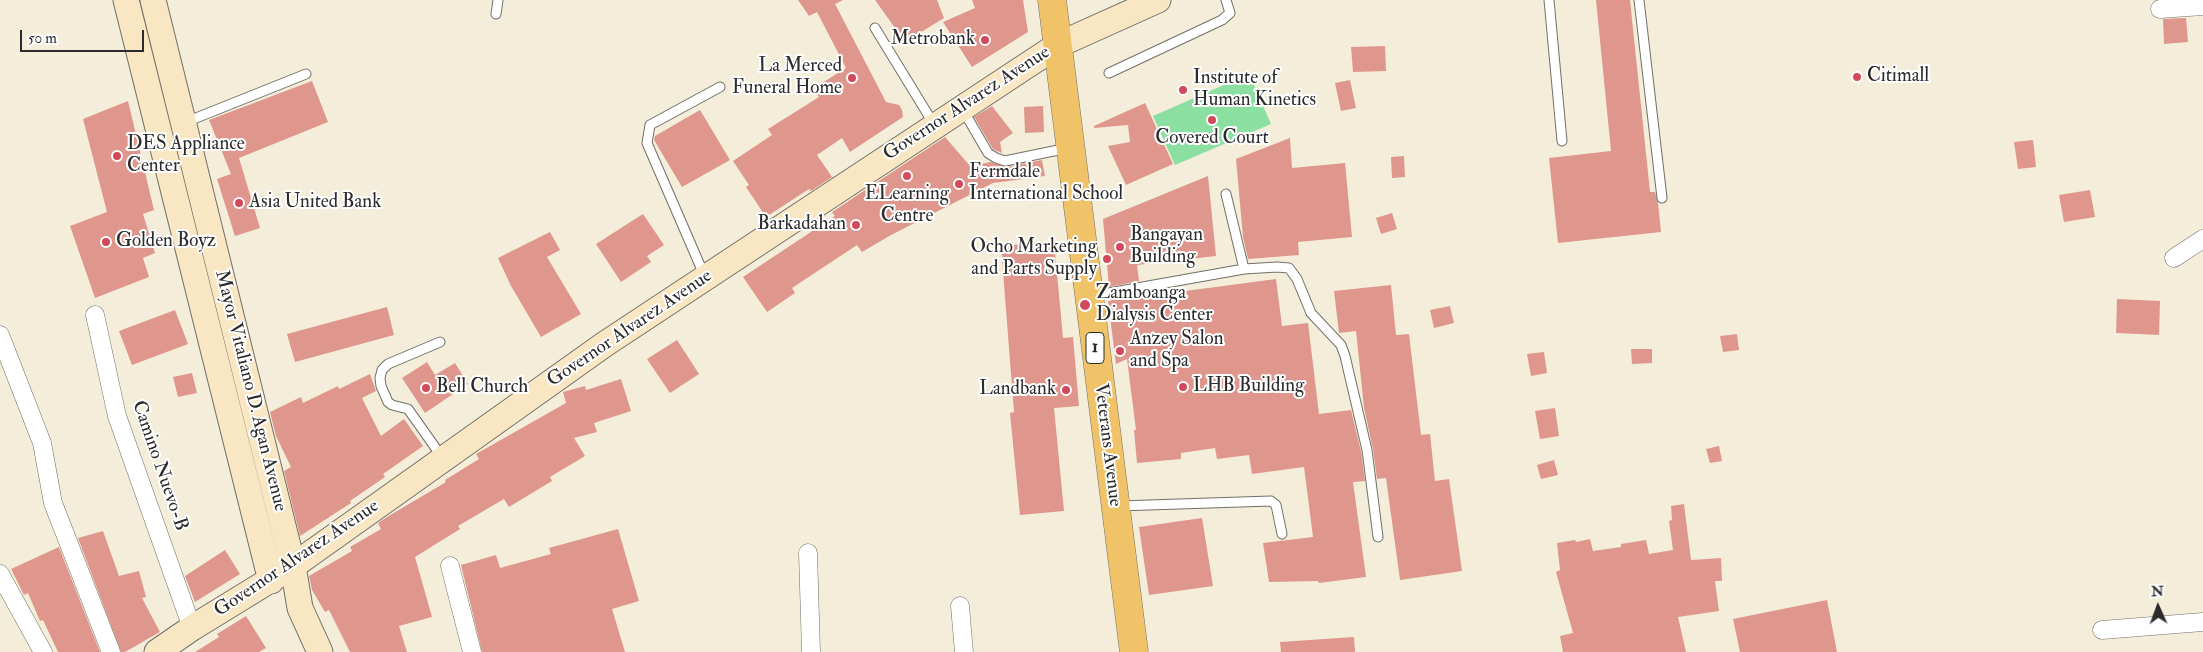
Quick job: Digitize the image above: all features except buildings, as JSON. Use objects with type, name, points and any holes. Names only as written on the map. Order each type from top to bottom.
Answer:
[{"type":"main road","name":"Mayor Vitaliano D. Agan Avenue","points":[[126,0],[271,580]]},
{"type":"main road","name":"Mayor Vitaliano D. Agan Avenue","points":[[153,0],[293,566],[300,608],[320,652]]},
{"type":"main road","name":"Veterans Avenue","points":[[1052,0],[1134,652]]},
{"type":"main road","name":"Governor Alvarez Avenue","points":[[157,652],[192,628],[293,566],[605,344],[1058,45],[1158,0]]},
{"type":"main road","points":[[156,124],[182,119]]},
{"type":"street","points":[[2160,9],[2203,6]]},
{"type":"street","points":[[2174,258],[2203,240]]},
{"type":"street","name":"Camino Nuevo-B","points":[[95,316],[118,416],[192,628]]},
{"type":"street","points":[[0,335],[42,442],[53,503],[111,652]]},
{"type":"street","points":[[808,553],[811,652]]},
{"type":"street","points":[[450,566],[472,652]]},
{"type":"street","points":[[0,574],[43,652]]},
{"type":"street","points":[[960,606],[964,652]]},
{"type":"street","points":[[2102,630],[2203,622]]},
{"type":"lane","points":[[496,14],[498,0]]},
{"type":"lane","points":[[1109,73],[1222,20],[1230,13],[1226,0]]},
{"type":"lane","points":[[1549,0],[1562,141]]},
{"type":"lane","points":[[1639,0],[1662,198]]},
{"type":"lane","points":[[874,28],[935,126]]},
{"type":"lane","points":[[182,119],[306,74]]},
{"type":"lane","points":[[706,277],[647,142],[650,125],[720,87]]},
{"type":"lane","points":[[962,108],[988,152],[996,158],[1005,161],[1071,147]]},
{"type":"lane","points":[[1226,194],[1244,269]]},
{"type":"lane","points":[[1089,297],[1244,269],[1277,266],[1289,268],[1297,279],[1311,313],[1341,345],[1367,450],[1378,537]]},
{"type":"lane","points":[[440,342],[388,364],[382,370],[380,378],[381,386],[388,402],[392,405],[408,409],[443,458]]},
{"type":"lane","points":[[1115,506],[1271,501],[1276,505],[1282,534]]},
{"type":"green space","name":"Covered Court","points":[[1249,74],[1271,124],[1175,165],[1153,116]]},
{"type":"place","name":"Metrobank","points":[[985,40]]},
{"type":"place","name":"Citimall","points":[[1857,77]]},
{"type":"place","name":"La Merced Funeral Home","points":[[852,78]]},
{"type":"place","name":"Institute of Human Kinetics","points":[[1183,90]]},
{"type":"place","name":"Covered Court","points":[[1212,120]]},
{"type":"place","name":"DES Appliance Center","points":[[117,156]]},
{"type":"place","name":"ELearning Centre","points":[[907,176]]},
{"type":"place","name":"Fermdale International School","points":[[959,184]]},
{"type":"place","name":"Asia United Bank","points":[[239,203]]},
{"type":"place","name":"Barkadahan","points":[[856,225]]},
{"type":"place","name":"Golden Boyz","points":[[106,242]]},
{"type":"place","name":"Bangayan Building","points":[[1120,247]]},
{"type":"place","name":"Ocho Marketing and Parts Supply","points":[[1107,259]]},
{"type":"place","name":"Zamboanga Dialysis Center","points":[[1085,305]]},
{"type":"place","name":"Anzey Salon and Spa","points":[[1120,351]]},
{"type":"place","name":"LHB Building","points":[[1183,387]]},
{"type":"place","name":"Bell Church","points":[[426,388]]},
{"type":"place","name":"Landbank","points":[[1066,390]]}]
